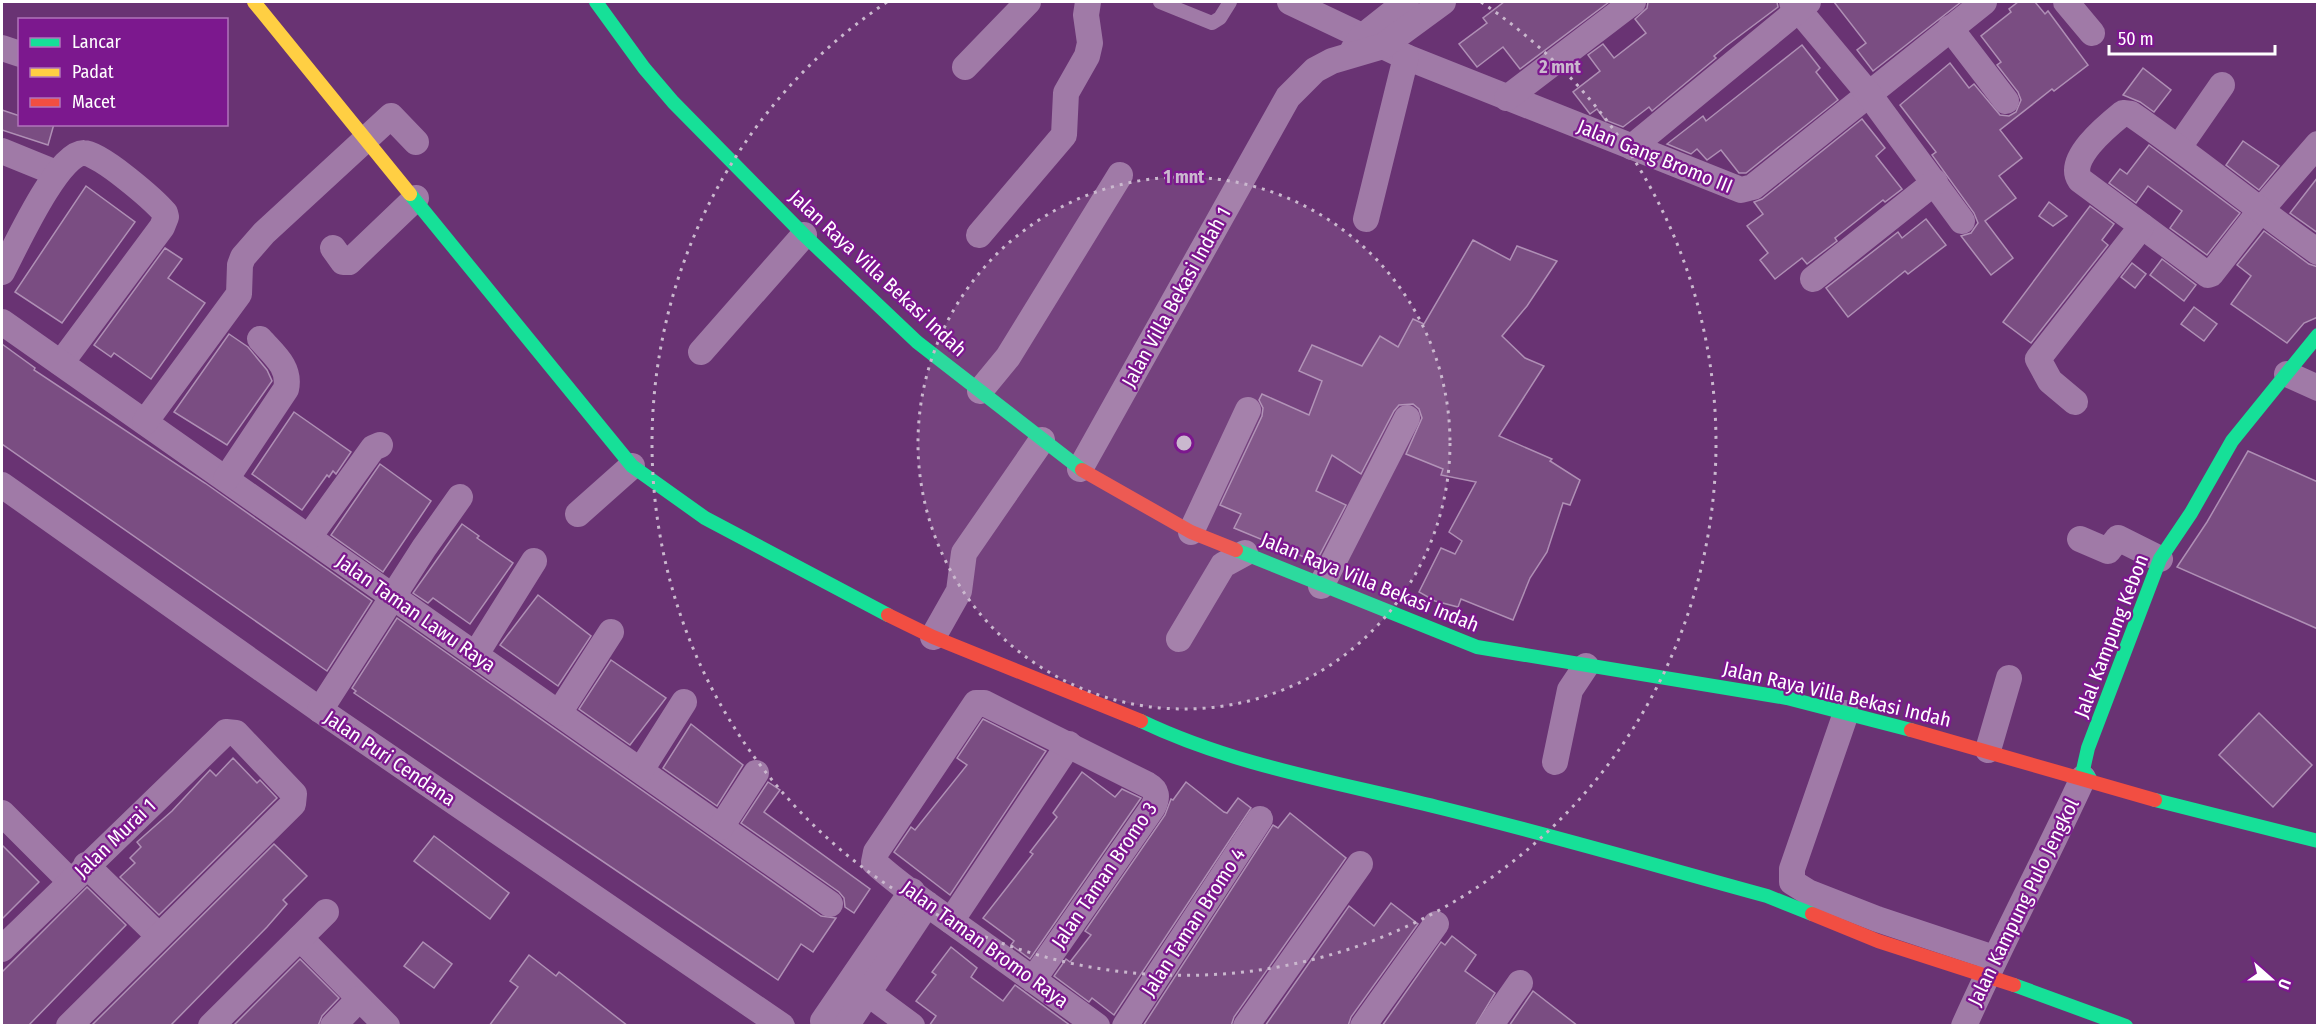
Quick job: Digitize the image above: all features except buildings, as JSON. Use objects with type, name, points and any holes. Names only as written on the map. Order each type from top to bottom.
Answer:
[{"type":"street","points":[[254,2],[368,139],[632,466],[705,518],[933,637],[1114,708],[1178,739],[1241,761],[1439,807],[1767,896],[1878,941],[1989,966]]},
{"type":"street","name":"Jalan Raya Villa Bekasi Indah","points":[[596,2],[644,68],[673,102],[804,235],[917,342],[1080,469],[1191,531],[1321,586],[1477,647],[1787,698],[1988,750],[2151,799],[2318,841]]},
{"type":"street","points":[[965,67],[1028,2]]},
{"type":"street","points":[[979,235],[1064,135],[1066,93],[1087,56],[1090,43],[1086,15],[1088,2]]},
{"type":"street","name":"Jalan Gang Bromo III","points":[[1290,2],[1365,46],[1406,57],[1734,189],[1747,189],[1984,2]]},
{"type":"street","name":"Jalan Villa Bekasi Indah 1","points":[[1365,46],[1406,2]]},
{"type":"street","name":"Jalan Villa Bekasi Indah 1","points":[[1080,469],[1288,97],[1315,70],[1365,46],[1443,2]]},
{"type":"street","points":[[1507,98],[1633,2]]},
{"type":"street","points":[[2066,2],[2092,33]]},
{"type":"street","points":[[1632,147],[1800,4],[1962,221]]},
{"type":"street","points":[[1950,28],[2006,101]]},
{"type":"street","points":[[2,48],[18,53]]},
{"type":"street","points":[[1366,219],[1406,57]]},
{"type":"street","points":[[2178,147],[2222,85]]},
{"type":"street","points":[[2318,144],[2260,211],[2211,274],[2080,180],[2076,168],[2078,160],[2106,127],[2123,113],[2131,114],[2178,147],[2260,211],[2318,252]]},
{"type":"street","points":[[145,422],[241,291],[240,267],[243,257],[264,233],[391,116],[416,142]]},
{"type":"street","points":[[2,151],[56,173]]},
{"type":"street","points":[[2,272],[56,173],[72,157],[83,153],[99,158],[161,209],[166,217],[165,223],[61,363]]},
{"type":"street","points":[[980,391],[1008,357],[1120,175]]},
{"type":"street","points":[[1814,279],[1935,182]]},
{"type":"street","points":[[333,248],[343,262],[349,262],[416,198]]},
{"type":"street","points":[[2075,402],[2050,381],[2038,363],[2039,354],[2142,226]]},
{"type":"street","points":[[701,352],[804,235]]},
{"type":"street","name":"Jalan Taman Lawu Raya","points":[[2,322],[830,904]]},
{"type":"street","name":"Jalal Kampung Kebon","points":[[2087,779],[2083,770],[2088,748],[2160,559],[2191,513],[2232,441],[2307,377],[2318,334]]},
{"type":"street","points":[[226,479],[286,389],[288,381],[284,366],[260,339]]},
{"type":"street","points":[[1191,531],[1248,411]]},
{"type":"street","points":[[1321,586],[1407,418]]},
{"type":"street","points":[[933,637],[959,591],[964,553],[1042,440]]},
{"type":"street","points":[[309,537],[373,448],[380,445]]},
{"type":"street","points":[[578,514],[632,466]]},
{"type":"street","name":"Jalan Puri Cendana","points":[[2,484],[320,710],[782,1026]]},
{"type":"street","points":[[320,710],[460,497]]},
{"type":"street","points":[[2080,539],[2108,551],[2118,537],[2160,559]]},
{"type":"street","points":[[1179,639],[1223,565],[1245,553]]},
{"type":"street","points":[[476,654],[534,561]]},
{"type":"street","points":[[559,713],[611,632]]},
{"type":"street","points":[[1555,762],[1570,690],[1586,666]]},
{"type":"street","points":[[1988,750],[2009,678]]},
{"type":"street","points":[[641,770],[684,702]]},
{"type":"street","name":"Jalan Taman Bromo Raya","points":[[1069,744],[984,703],[976,703],[876,852],[874,862],[951,921],[1097,1026]]},
{"type":"street","points":[[1846,714],[1792,869],[1792,882],[1808,892],[1989,966],[2126,1026]]},
{"type":"street","name":"Jalan Murai 1","points":[[2,949],[226,732],[231,731],[294,794],[295,801],[159,936]]},
{"type":"street","points":[[951,921],[1069,744]]},
{"type":"street","name":"Jalan Taman Bromo 3","points":[[1033,980],[1157,801],[1153,788],[1069,744]]},
{"type":"street","points":[[721,827],[756,773]]},
{"type":"street","name":"Jalan Kampung Pulo Jengkol","points":[[1964,1026],[1989,966],[2087,779]]},
{"type":"street","points":[[4,819],[159,936],[69,1026]]},
{"type":"street","name":"Jalan Taman Bromo 4","points":[[1125,1026],[1260,819]]},
{"type":"street","points":[[2260,825],[2318,835]]},
{"type":"street","points":[[1246,1026],[1360,864]]},
{"type":"street","points":[[1767,896],[1780,878],[1792,869]]},
{"type":"street","points":[[826,1024],[859,987],[920,898]]},
{"type":"street","points":[[211,1026],[326,912]]},
{"type":"street","points":[[1363,1026],[1436,924]]},
{"type":"street","points":[[300,938],[387,1026]]},
{"type":"street","points":[[1490,1026],[1520,983]]},
{"type":"street","points":[[859,987],[912,1026]]},
{"type":"street","points":[[333,1026],[359,999]]},
{"type":"lane","points":[[1160,2],[1212,23],[1220,18],[1230,2]]},
{"type":"traffic: fast","points":[[596,2],[644,68],[673,102],[804,235],[917,342],[1082,470]]},
{"type":"traffic: fast","points":[[410,194],[632,466],[705,518],[888,615]]},
{"type":"traffic: fast","points":[[2091,780],[2083,770],[2088,748],[2160,559],[2191,513],[2232,441],[2318,335]]},
{"type":"traffic: fast","points":[[1236,550],[1477,647],[1787,698],[1911,730]]},
{"type":"traffic: fast","points":[[1141,721],[1213,750],[1287,772],[1479,817],[1561,839],[1767,896],[1812,914]]},
{"type":"traffic: fast","points":[[2155,800],[2318,841]]},
{"type":"traffic: fast","points":[[2014,985],[2126,1026]]},
{"type":"traffic: slow","points":[[254,2],[410,194]]},
{"type":"traffic: jam","points":[[1082,470],[1191,532],[1236,550]]},
{"type":"traffic: jam","points":[[888,615],[933,637],[1141,721]]},
{"type":"traffic: jam","points":[[1911,730],[2155,800]]},
{"type":"traffic: jam","points":[[1812,914],[1878,941],[2014,985]]}]
